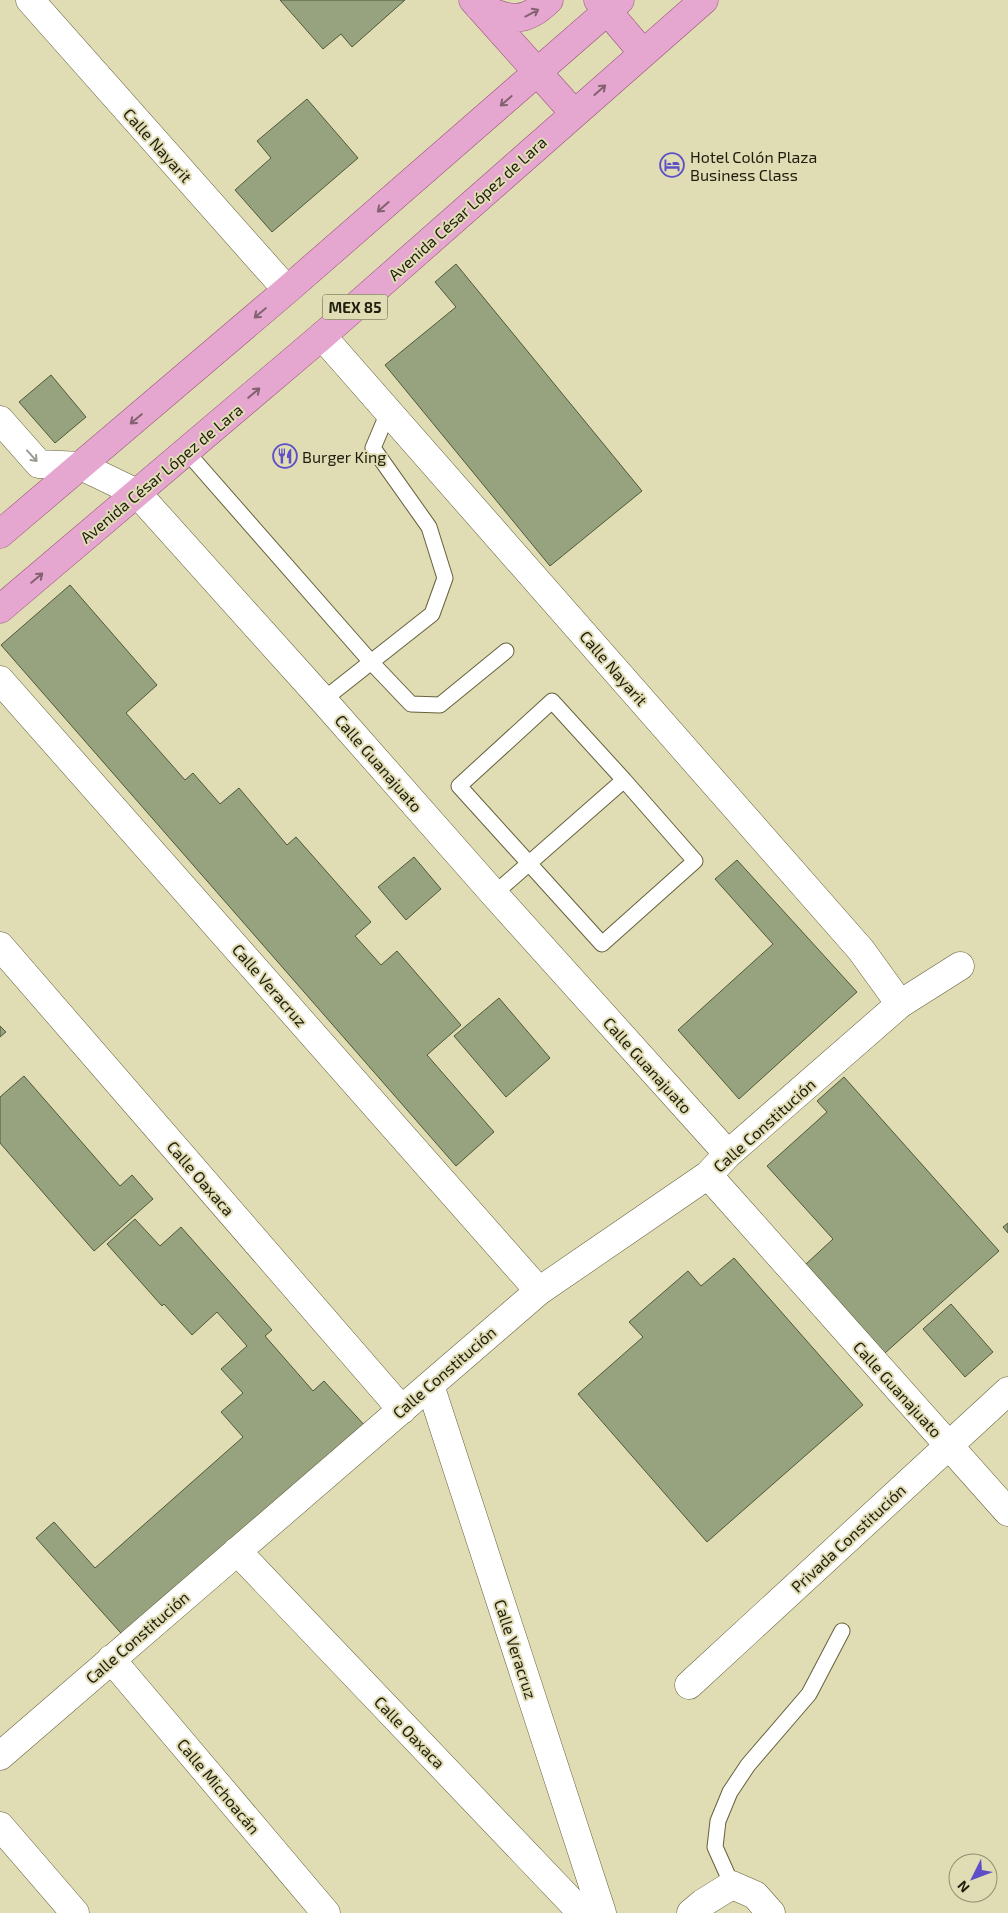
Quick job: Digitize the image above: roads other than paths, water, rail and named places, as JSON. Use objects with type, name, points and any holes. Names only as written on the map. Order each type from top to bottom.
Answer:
[{"type":"main road","points":[[475,3],[502,16],[512,18],[533,14],[549,0]]},
{"type":"main road","name":"Avenida César López de Lara","points":[[0,609],[322,336],[704,0]]},
{"type":"main road","points":[[475,3],[574,113]]},
{"type":"main road","points":[[0,534],[538,73],[609,4],[643,53]]},
{"type":"street","name":"Calle Nayarit","points":[[30,0],[287,290]]},
{"type":"street","name":"Calle Nayarit","points":[[322,336],[389,410],[861,950],[900,1004]]},
{"type":"street","name":"Calle Guanajuato","points":[[0,420],[39,464],[80,466],[137,493],[728,1154]]},
{"type":"street","name":"Calle Veracruz","points":[[0,680],[539,1291]]},
{"type":"street","name":"Calle Oaxaca","points":[[0,946],[402,1410]]},
{"type":"street","points":[[900,1004],[960,966]]},
{"type":"street","name":"Calle Constitución","points":[[0,1756],[539,1291],[708,1175],[728,1154],[900,1004]]},
{"type":"street","name":"Calle Guanajuato","points":[[708,1175],[1008,1512]]},
{"type":"street","name":"Calle Veracruz","points":[[430,1385],[602,1913]]},
{"type":"street","name":"Privada Constitución","points":[[689,1685],[1008,1391]]},
{"type":"street","name":"Calle Oaxaca","points":[[238,1551],[582,1913]]},
{"type":"street","name":"Calle Michoacán","points":[[111,1659],[326,1913]]},
{"type":"street","points":[[0,1826],[75,1913]]},
{"type":"street","points":[[691,1913],[732,1884],[755,1894],[771,1913]]},
{"type":"lane","points":[[323,700],[432,614],[446,578],[429,527],[373,448],[389,410]]},
{"type":"lane","points":[[186,451],[371,662],[411,704],[440,705],[506,651]]},
{"type":"lane","points":[[552,700],[695,861],[602,944],[529,863],[459,786],[552,700]]},
{"type":"lane","points":[[494,894],[624,780]]},
{"type":"lane","points":[[732,1884],[715,1847],[718,1822],[730,1792],[748,1765],[809,1694],[842,1631]]},
{"type":"place","name":"Hotel Colón Plaza Business Class","points":[[672,165]]},
{"type":"place","name":"Burger King","points":[[285,456]]}]
